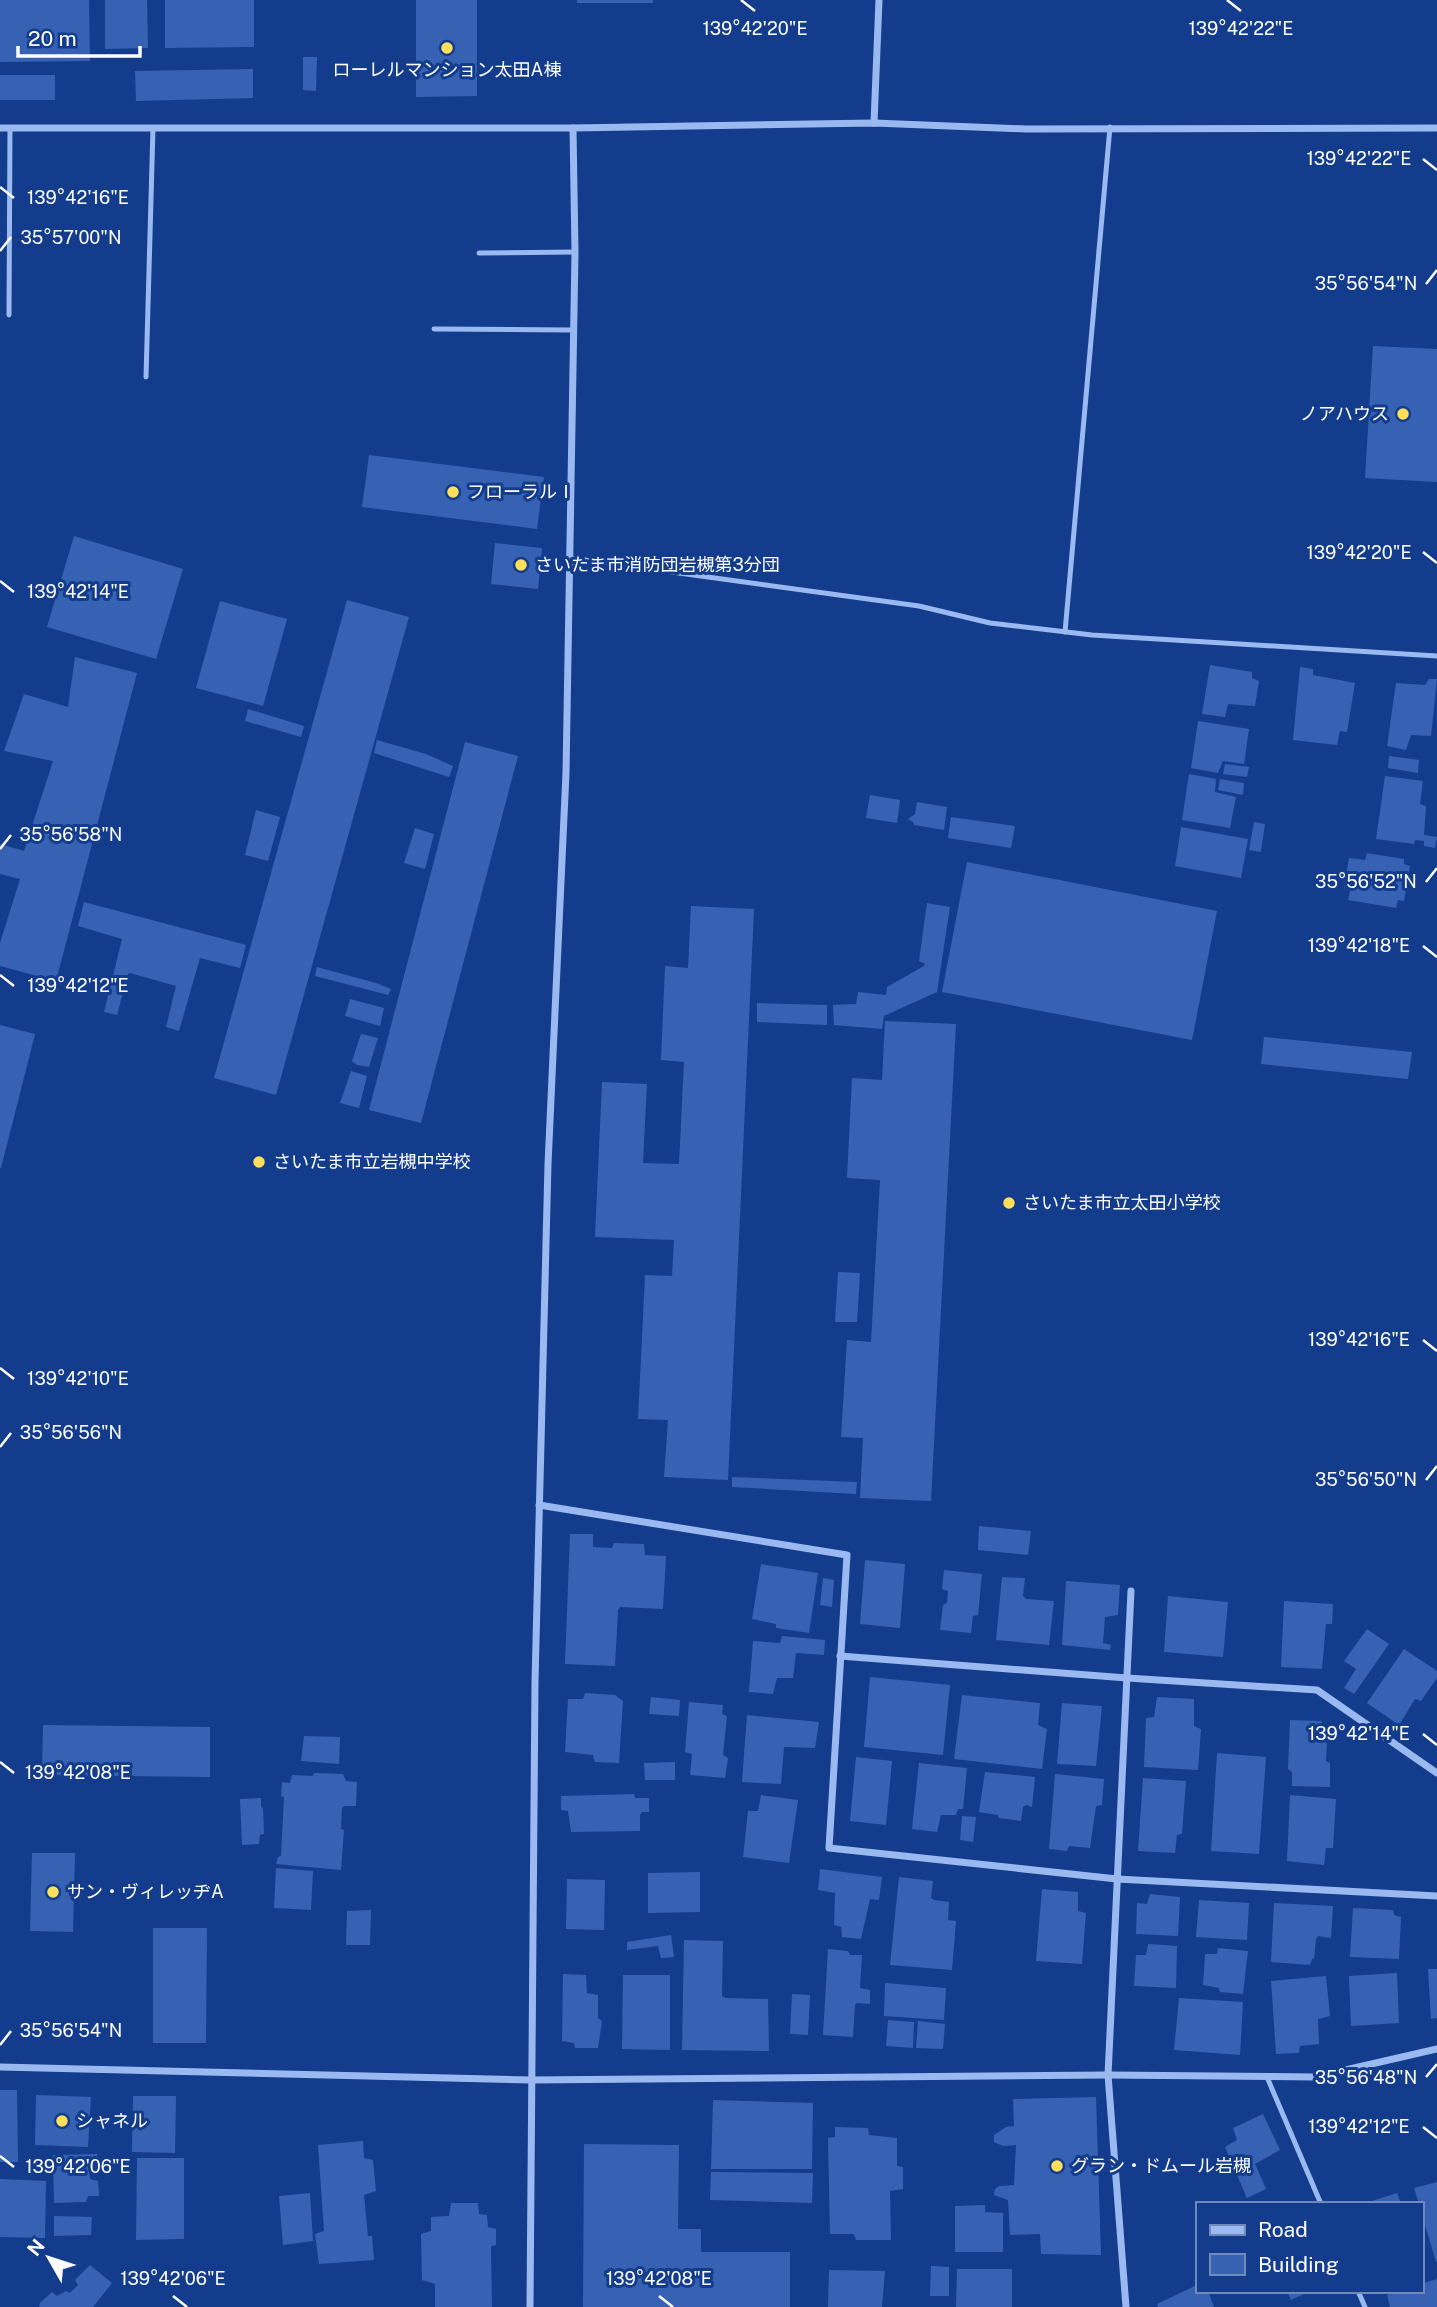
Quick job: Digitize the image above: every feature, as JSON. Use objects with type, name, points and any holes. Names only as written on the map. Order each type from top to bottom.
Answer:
[{"type":"street","points":[[874,122],[879,0]]},
{"type":"street","points":[[0,128],[573,128],[874,122],[1026,129],[1437,128]]},
{"type":"street","points":[[530,2307],[535,1682],[548,1164],[566,773],[575,252],[573,128]]},
{"type":"street","points":[[539,1505],[847,1555],[830,1849],[1117,1879],[1437,1896]]},
{"type":"street","points":[[1126,2307],[1108,2075],[1131,1591]]},
{"type":"street","points":[[841,1656],[1317,1690],[1437,1773]]},
{"type":"street","points":[[0,2067],[531,2080],[1108,2075],[1315,2077],[1437,2049]]},
{"type":"lane","points":[[1065,632],[1110,127]]},
{"type":"lane","points":[[9,315],[10,128]]},
{"type":"lane","points":[[146,377],[153,128]]},
{"type":"lane","points":[[479,253],[575,252]]},
{"type":"lane","points":[[434,329],[572,330]]},
{"type":"lane","points":[[570,558],[919,606],[990,623],[1065,632],[1437,656]]},
{"type":"lane","points":[[1267,2077],[1320,2202]]},
{"type":"building","points":[[0,0],[89,0],[90,61],[0,62]]},
{"type":"building","points":[[105,0],[147,0],[148,48],[105,49]]},
{"type":"building","points":[[165,0],[254,0],[254,47],[165,48]]},
{"type":"building","name":"ローレルマンション太田A棟","points":[[416,0],[477,0],[477,96],[416,97]]},
{"type":"building","points":[[577,0],[653,0],[653,3],[577,3]]},
{"type":"building","points":[[303,57],[317,57],[316,91],[303,90]]},
{"type":"building","points":[[253,69],[253,98],[136,101],[135,71]]},
{"type":"building","points":[[0,75],[55,75],[55,100],[0,100]]},
{"type":"building","name":"ノアハウス","points":[[1373,346],[1437,349],[1437,482],[1365,478]]},
{"type":"building","name":"フローラルⅠ","points":[[369,455],[544,477],[537,529],[362,507]]},
{"type":"building","points":[[74,536],[183,569],[156,659],[47,627]]},
{"type":"building","points":[[495,543],[542,548],[538,589],[491,584]]},
{"type":"building","points":[[347,600],[409,617],[276,1095],[214,1078]]},
{"type":"building","points":[[220,601],[287,619],[263,706],[196,688]]},
{"type":"building","points":[[75,657],[137,673],[56,981],[0,966],[0,943],[20,879],[0,874],[0,844],[24,851],[53,761],[4,751],[24,694],[68,707]]},
{"type":"building","points":[[1210,665],[1252,672],[1252,678],[1259,681],[1255,706],[1228,704],[1225,717],[1202,714]]},
{"type":"building","points":[[1300,667],[1313,669],[1313,675],[1355,683],[1347,732],[1340,731],[1337,745],[1293,740]]},
{"type":"building","points":[[1429,679],[1437,679],[1431,736],[1411,735],[1406,750],[1387,746],[1396,683],[1425,685]]},
{"type":"building","points":[[248,709],[304,726],[301,737],[245,721]]},
{"type":"building","points":[[1198,721],[1249,729],[1244,764],[1223,761],[1218,773],[1191,768]]},
{"type":"building","points":[[377,740],[426,754],[453,766],[449,777],[374,753]]},
{"type":"building","points":[[465,742],[518,756],[421,1123],[369,1110]]},
{"type":"building","points":[[1389,756],[1419,760],[1418,773],[1388,768]]},
{"type":"building","points":[[1225,764],[1249,767],[1247,777],[1223,774]]},
{"type":"building","points":[[1189,774],[1216,779],[1215,792],[1236,797],[1230,828],[1182,820]]},
{"type":"building","points":[[1385,776],[1423,781],[1420,804],[1426,806],[1424,835],[1437,837],[1435,848],[1424,846],[1424,841],[1415,840],[1414,844],[1376,839]]},
{"type":"building","points":[[1220,779],[1244,783],[1243,795],[1218,790]]},
{"type":"building","points":[[870,795],[900,800],[897,823],[866,818]]},
{"type":"building","points":[[917,802],[947,807],[944,830],[914,825],[908,819],[915,814]]},
{"type":"building","points":[[256,810],[280,817],[268,861],[245,855]]},
{"type":"building","points":[[951,817],[1015,826],[1011,848],[948,838]]},
{"type":"building","points":[[1254,822],[1265,824],[1261,852],[1249,850]]},
{"type":"building","points":[[1181,827],[1248,839],[1241,878],[1175,866]]},
{"type":"building","points":[[415,828],[434,834],[425,869],[404,863]]},
{"type":"building","points":[[1367,853],[1404,859],[1404,864],[1410,866],[1404,901],[1398,900],[1396,908],[1348,900],[1350,891],[1344,887],[1349,858],[1365,860]]},
{"type":"building","points":[[967,862],[1217,911],[1192,1040],[942,992]]},
{"type":"building","points":[[84,902],[246,945],[240,968],[200,958],[179,1031],[166,1027],[176,986],[130,973],[117,1015],[104,1012],[122,939],[78,926]]},
{"type":"building","points":[[927,903],[950,907],[937,992],[884,1016],[882,1029],[834,1025],[833,1005],[856,1004],[858,992],[886,995],[887,987],[924,966],[925,964],[919,961]]},
{"type":"building","points":[[691,906],[754,909],[728,1480],[664,1477],[668,1420],[638,1419],[645,1275],[672,1276],[674,1240],[595,1237],[602,1082],[647,1084],[643,1163],[679,1164],[684,1062],[661,1060],[665,966],[688,968]]},
{"type":"building","points":[[317,967],[391,989],[388,995],[315,976]]},
{"type":"building","points":[[350,999],[384,1008],[380,1026],[345,1016]]},
{"type":"building","points":[[757,1003],[827,1005],[827,1025],[757,1022]]},
{"type":"building","points":[[885,1021],[956,1024],[931,1501],[860,1498],[863,1438],[841,1437],[847,1340],[871,1342],[880,1180],[847,1178],[852,1078],[882,1080]]},
{"type":"building","points":[[0,1025],[35,1034],[1,1168],[0,1168]]},
{"type":"building","points":[[361,1034],[378,1038],[369,1067],[357,1065],[352,1061]]},
{"type":"building","points":[[1264,1037],[1412,1052],[1408,1079],[1261,1064]]},
{"type":"building","points":[[351,1071],[367,1076],[359,1108],[340,1103]]},
{"type":"building","points":[[838,1272],[860,1273],[857,1322],[835,1322]]},
{"type":"building","points":[[732,1477],[857,1482],[856,1494],[732,1487]]},
{"type":"building","points":[[979,1526],[1031,1531],[1028,1555],[978,1550]]},
{"type":"building","points":[[570,1534],[593,1534],[593,1547],[612,1548],[614,1543],[644,1544],[645,1555],[666,1556],[663,1609],[620,1607],[618,1610],[615,1666],[565,1664]]},
{"type":"building","points":[[865,1560],[905,1564],[900,1628],[860,1624]]},
{"type":"building","points":[[761,1564],[818,1573],[809,1633],[776,1628],[776,1624],[752,1619]]},
{"type":"building","points":[[944,1570],[982,1574],[978,1615],[973,1616],[971,1633],[940,1630],[948,1591],[942,1589]]},
{"type":"building","points":[[1002,1577],[1025,1578],[1023,1596],[1026,1599],[1054,1601],[1049,1645],[996,1640]]},
{"type":"building","points":[[823,1578],[834,1580],[832,1607],[820,1605]]},
{"type":"building","points":[[1066,1581],[1120,1585],[1118,1615],[1105,1617],[1103,1643],[1111,1645],[1110,1650],[1062,1645]]},
{"type":"building","points":[[1168,1596],[1228,1602],[1223,1657],[1164,1652]]},
{"type":"building","points":[[1284,1601],[1333,1604],[1332,1624],[1326,1624],[1322,1669],[1281,1667]]},
{"type":"building","points":[[1367,1629],[1389,1644],[1354,1694],[1344,1688],[1356,1669],[1344,1661]]},
{"type":"building","points":[[782,1636],[825,1640],[824,1655],[796,1653],[793,1678],[777,1678],[773,1694],[749,1692],[753,1641],[780,1643]]},
{"type":"building","points":[[1404,1649],[1437,1671],[1437,1678],[1421,1701],[1415,1699],[1399,1725],[1367,1703]]},
{"type":"building","points":[[870,1677],[950,1685],[943,1755],[864,1747]]},
{"type":"building","points":[[585,1693],[615,1695],[623,1701],[619,1763],[595,1762],[593,1755],[565,1752],[568,1699],[583,1699]]},
{"type":"building","points":[[962,1695],[1040,1703],[1038,1725],[1047,1729],[1042,1769],[954,1759]]},
{"type":"building","points":[[651,1697],[680,1700],[679,1716],[649,1714]]},
{"type":"building","points":[[1157,1697],[1194,1699],[1194,1726],[1201,1729],[1198,1770],[1144,1767],[1146,1718],[1154,1717]]},
{"type":"building","points":[[689,1702],[723,1705],[722,1714],[727,1716],[723,1755],[728,1758],[725,1778],[690,1775],[692,1754],[685,1752]]},
{"type":"building","points":[[1062,1703],[1102,1706],[1096,1766],[1057,1764]]},
{"type":"building","points":[[747,1715],[819,1722],[815,1748],[784,1747],[781,1784],[742,1782]]},
{"type":"building","points":[[1290,1720],[1322,1721],[1321,1741],[1327,1743],[1326,1761],[1330,1763],[1330,1787],[1292,1786],[1292,1772],[1288,1769]]},
{"type":"building","points":[[43,1725],[210,1727],[210,1777],[42,1775]]},
{"type":"building","points":[[304,1736],[340,1737],[339,1764],[301,1761]]},
{"type":"building","points":[[1217,1753],[1266,1757],[1259,1854],[1211,1851]]},
{"type":"building","points":[[856,1757],[892,1761],[886,1825],[850,1821]]},
{"type":"building","points":[[675,1762],[675,1780],[645,1780],[644,1763]]},
{"type":"building","points":[[919,1763],[967,1768],[963,1809],[958,1809],[956,1815],[941,1815],[937,1832],[912,1829]]},
{"type":"building","points":[[985,1772],[1035,1777],[1032,1807],[1023,1807],[1021,1821],[979,1812]]},
{"type":"building","points":[[314,1773],[343,1774],[346,1781],[357,1782],[356,1806],[342,1808],[341,1829],[344,1830],[341,1870],[276,1864],[281,1856],[284,1797],[281,1796],[282,1782],[290,1783],[292,1775],[313,1776]]},
{"type":"building","points":[[1055,1774],[1104,1779],[1102,1805],[1096,1806],[1090,1848],[1069,1846],[1067,1851],[1049,1849]]},
{"type":"building","points":[[1143,1778],[1186,1781],[1182,1834],[1177,1835],[1175,1853],[1138,1851]]},
{"type":"building","points":[[634,1794],[635,1798],[649,1798],[649,1812],[642,1812],[640,1815],[640,1831],[571,1832],[568,1811],[561,1810],[561,1796]]},
{"type":"building","points":[[761,1795],[798,1800],[789,1863],[743,1857],[748,1811],[758,1811]]},
{"type":"building","points":[[1290,1795],[1336,1799],[1333,1848],[1326,1848],[1324,1865],[1287,1861]]},
{"type":"building","points":[[261,1798],[264,1834],[260,1835],[259,1844],[242,1845],[240,1799]]},
{"type":"building","points":[[962,1816],[976,1817],[973,1842],[960,1840]]},
{"type":"building","name":"サン・ヴィレッヂA","points":[[32,1853],[75,1853],[73,1932],[30,1931]]},
{"type":"building","points":[[276,1868],[313,1871],[311,1910],[274,1908]]},
{"type":"building","points":[[820,1869],[882,1877],[879,1900],[870,1899],[861,1939],[842,1937],[841,1927],[834,1925],[835,1893],[818,1890]]},
{"type":"building","points":[[700,1872],[700,1912],[648,1913],[648,1873]]},
{"type":"building","points":[[899,1877],[933,1881],[931,1898],[949,1902],[948,1920],[956,1921],[952,1970],[890,1965]]},
{"type":"building","points":[[567,1879],[605,1880],[604,1930],[566,1929]]},
{"type":"building","points":[[1042,1889],[1078,1892],[1078,1911],[1086,1913],[1082,1964],[1036,1961]]},
{"type":"building","points":[[1150,1894],[1180,1897],[1178,1936],[1136,1934],[1137,1903],[1147,1904]]},
{"type":"building","points":[[1199,1900],[1249,1903],[1247,1940],[1196,1937]]},
{"type":"building","points":[[1274,1903],[1333,1906],[1331,1938],[1318,1936],[1310,1965],[1271,1962]]},
{"type":"building","points":[[1353,1908],[1393,1910],[1394,1915],[1401,1917],[1399,1959],[1350,1957]]},
{"type":"building","points":[[371,1910],[370,1945],[346,1945],[347,1911]]},
{"type":"building","points":[[153,1928],[207,1928],[206,2043],[153,2043]]},
{"type":"building","points":[[671,1935],[674,1957],[661,1958],[658,1946],[627,1950],[627,1942]]},
{"type":"building","points":[[684,1940],[723,1941],[722,1996],[768,1999],[769,2051],[682,2050]]},
{"type":"building","points":[[1148,1944],[1177,1946],[1176,1988],[1134,1986],[1136,1955],[1146,1955]]},
{"type":"building","points":[[1218,1948],[1248,1951],[1243,1994],[1220,1992],[1219,1988],[1203,1985],[1205,1954],[1217,1954]]},
{"type":"building","points":[[828,1949],[862,1955],[860,1988],[870,1990],[870,2004],[855,2005],[853,2037],[823,2035]]},
{"type":"building","points":[[1428,1969],[1437,1969],[1437,2018],[1431,2019]]},
{"type":"building","points":[[1397,1973],[1399,2023],[1351,2026],[1349,1976]]},
{"type":"building","points":[[563,1974],[586,1975],[587,1993],[598,1995],[598,2018],[602,2021],[598,2048],[575,2048],[574,2043],[562,2041]]},
{"type":"building","points":[[623,1975],[670,1975],[670,2050],[622,2049]]},
{"type":"building","points":[[1326,1976],[1330,2016],[1318,2019],[1319,2044],[1300,2046],[1299,2053],[1276,2054],[1271,1981]]},
{"type":"building","points":[[885,1983],[946,1988],[944,2020],[884,2016]]},
{"type":"building","points":[[792,1994],[810,1995],[808,2035],[790,2034]]},
{"type":"building","points":[[1179,1998],[1243,2002],[1240,2055],[1174,2050]]},
{"type":"building","points":[[888,2020],[914,2022],[913,2048],[886,2046]]},
{"type":"building","points":[[918,2021],[945,2024],[943,2049],[916,2048]]},
{"type":"building","points":[[0,2090],[17,2090],[18,2162],[0,2162]]},
{"type":"building","name":"シャネル","points":[[36,2095],[91,2097],[88,2147],[35,2145]]},
{"type":"building","points":[[133,2096],[176,2096],[175,2153],[132,2152]]},
{"type":"building","name":"グラン・ドムール岩槻","points":[[1096,2097],[1101,2255],[1041,2254],[1040,2234],[1010,2235],[1008,2200],[994,2195],[999,2186],[1014,2185],[1016,2145],[1003,2146],[994,2142],[994,2135],[1006,2127],[1014,2126],[1013,2099]]},
{"type":"building","points":[[713,2100],[813,2103],[812,2169],[711,2169]]},
{"type":"building","points":[[1263,2114],[1280,2150],[1255,2164],[1266,2189],[1247,2198],[1225,2147],[1237,2140],[1233,2128]]},
{"type":"building","points":[[835,2127],[868,2128],[869,2135],[897,2138],[897,2166],[903,2167],[903,2189],[890,2191],[891,2240],[856,2240],[854,2234],[830,2234],[828,2138],[835,2137]]},
{"type":"building","points":[[363,2141],[364,2158],[373,2160],[376,2191],[364,2195],[368,2236],[372,2236],[374,2260],[319,2264],[315,2234],[324,2231],[318,2145]]},
{"type":"building","points":[[584,2144],[679,2145],[678,2229],[701,2229],[701,2252],[790,2252],[790,2307],[583,2307]]},
{"type":"building","points":[[97,2154],[98,2168],[89,2170],[90,2179],[98,2181],[99,2196],[88,2196],[86,2202],[54,2203],[53,2155]]},
{"type":"building","points":[[137,2158],[184,2158],[184,2239],[136,2240]]},
{"type":"building","points":[[711,2172],[813,2173],[812,2203],[710,2200]]},
{"type":"building","points":[[0,2179],[46,2181],[45,2238],[0,2237]]},
{"type":"building","points":[[1437,2182],[1436,2262],[1423,2218],[1423,2202],[1418,2202],[1414,2188]]},
{"type":"building","points":[[310,2193],[313,2241],[283,2245],[279,2196]]},
{"type":"building","points":[[1397,2193],[1400,2202],[1369,2202]]},
{"type":"building","points":[[451,2203],[478,2203],[479,2214],[487,2215],[488,2227],[496,2229],[496,2245],[491,2246],[492,2307],[435,2307],[435,2284],[422,2280],[421,2234],[431,2231],[431,2217],[449,2216]]},
{"type":"building","points":[[985,2205],[985,2212],[1003,2213],[1003,2252],[955,2252],[955,2206]]},
{"type":"building","points":[[54,2216],[92,2217],[91,2235],[54,2236]]},
{"type":"building","points":[[90,2265],[112,2283],[93,2307],[39,2307],[52,2292],[57,2296],[66,2291],[70,2293],[78,2285],[75,2280]]},
{"type":"building","points":[[931,2266],[949,2267],[949,2296],[930,2296]]},
{"type":"building","points":[[957,2269],[1012,2269],[1012,2307],[956,2307]]},
{"type":"building","points":[[829,2270],[885,2271],[882,2307],[828,2307]]},
{"type":"building","points":[[1437,2279],[1437,2307],[1390,2307],[1387,2295],[1423,2293],[1423,2283]]},
{"type":"building","points":[[1196,2285],[1196,2293],[1209,2293],[1214,2307],[1158,2307],[1157,2304]]},
{"type":"building","points":[[1288,2293],[1306,2293],[1291,2300]]},
{"type":"place","name":"ローレルマンション太田A棟","points":[[447,48]]},
{"type":"place","name":"ノアハウス","points":[[1403,414]]},
{"type":"place","name":"フローラルⅠ","points":[[453,492]]},
{"type":"place","name":"さいたま市消防団岩槻第3分団","points":[[521,565]]},
{"type":"place","name":"さいたま市立岩槻中学校","points":[[259,1162]]},
{"type":"place","name":"さいたま市立太田小学校","points":[[1009,1203]]},
{"type":"place","name":"サン・ヴィレッヂA","points":[[53,1892]]},
{"type":"place","name":"シャネル","points":[[62,2121]]},
{"type":"place","name":"グラン・ドムール岩槻","points":[[1057,2166]]}]
